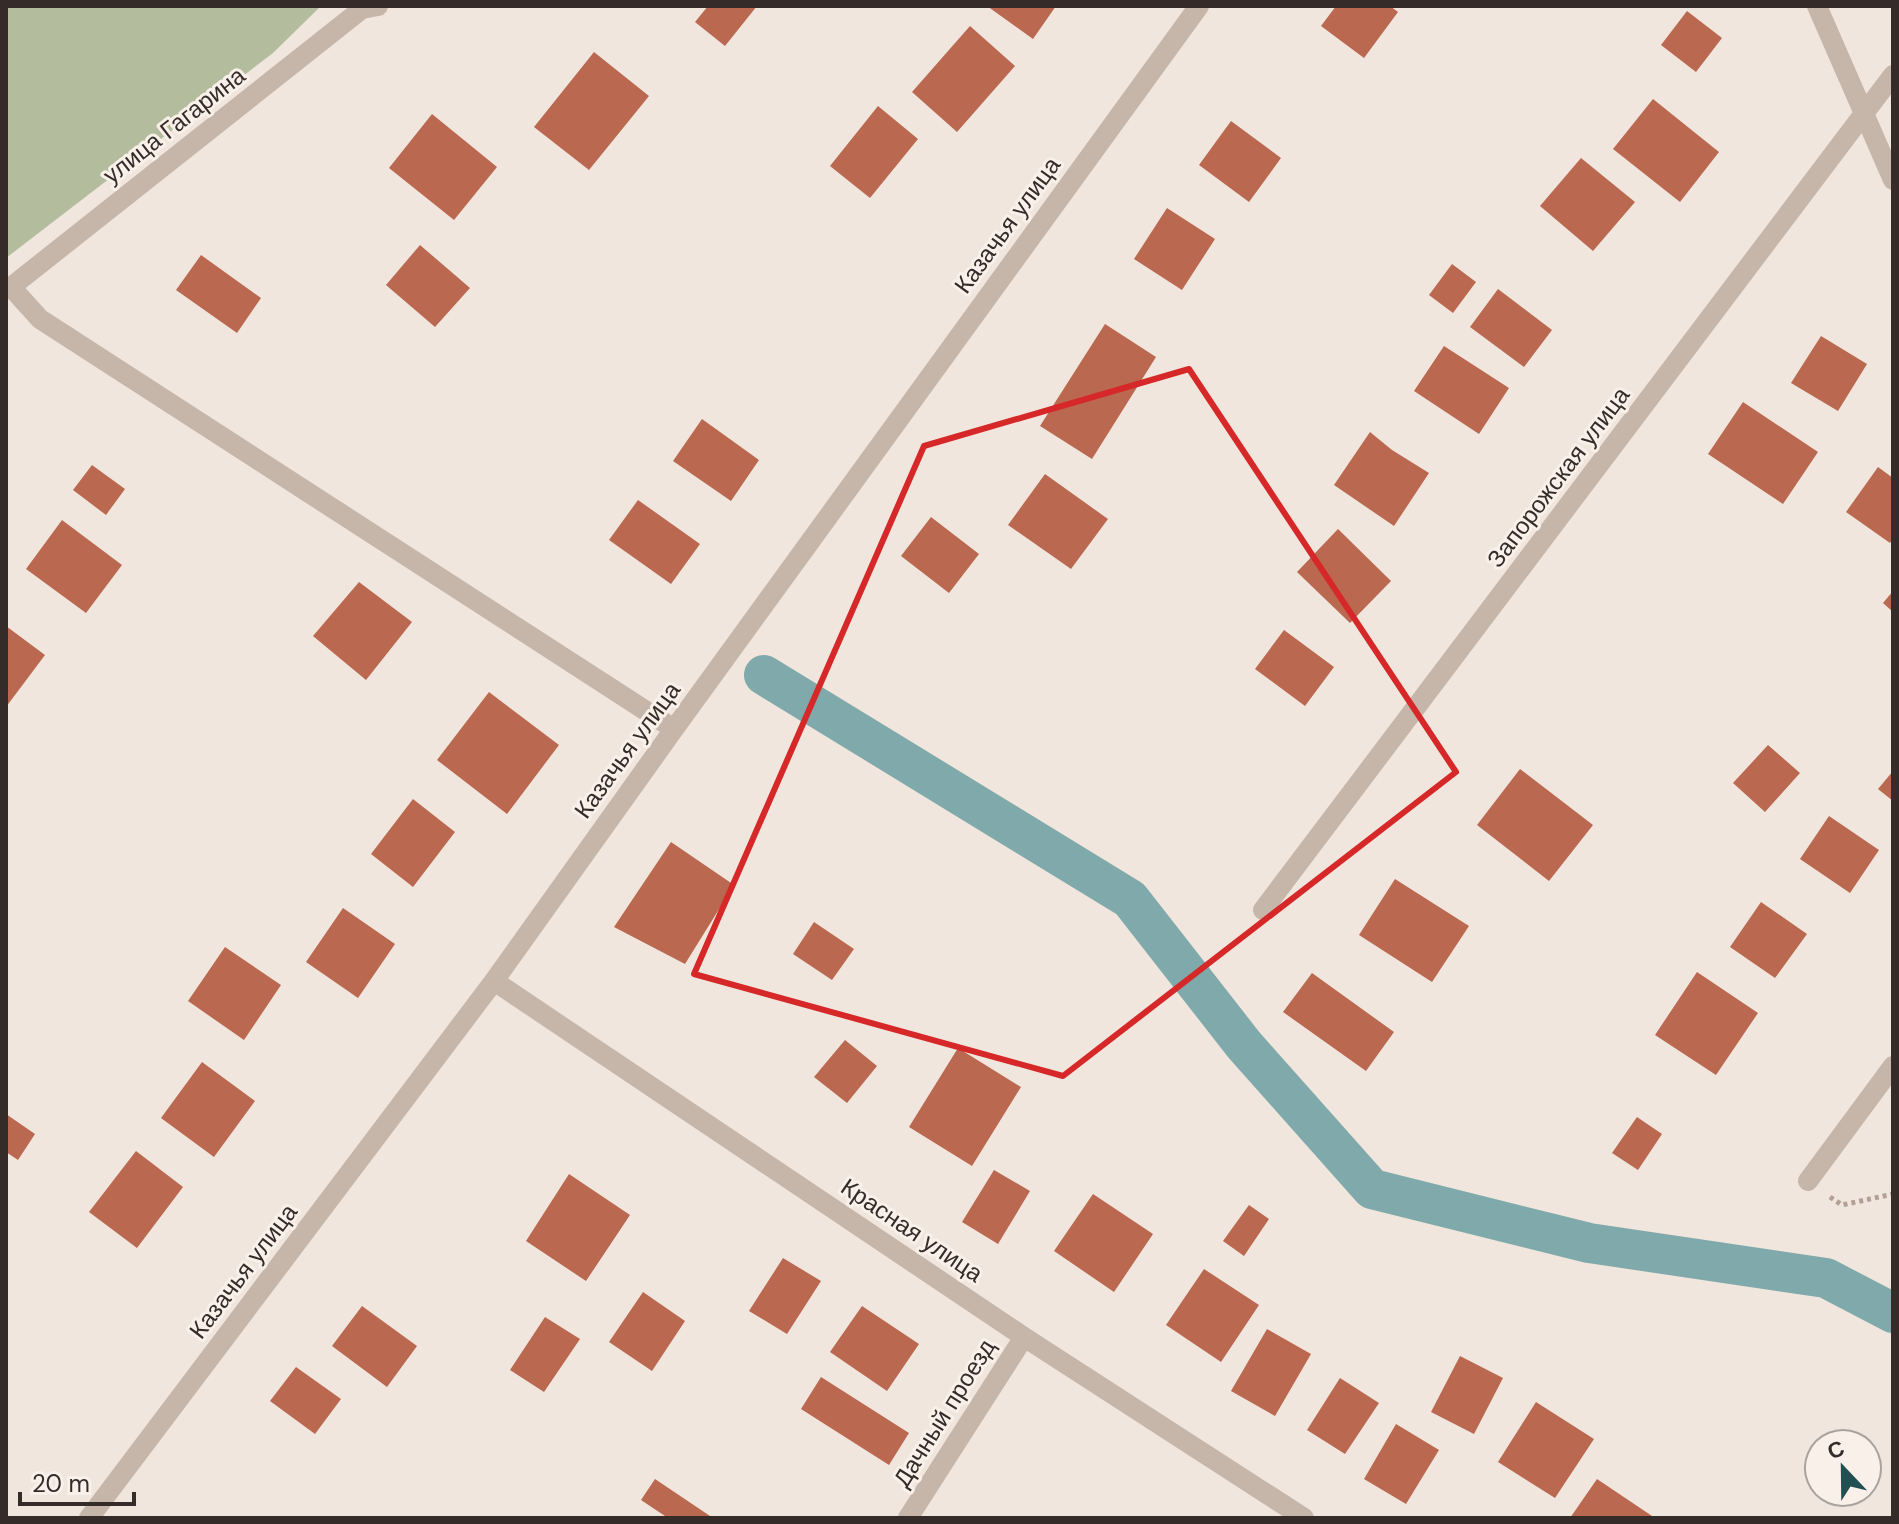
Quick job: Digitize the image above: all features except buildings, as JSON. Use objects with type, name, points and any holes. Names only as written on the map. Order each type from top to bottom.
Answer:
[{"type":"street","name":"улица Гагарина","points":[[9,288],[362,9],[378,6]]},
{"type":"street","name":"Казачья улица","points":[[89,1518],[494,981],[1199,6]]},
{"type":"street","points":[[1817,6],[1893,180]]},
{"type":"street","name":"Запорожская улица","points":[[1263,910],[1893,75]]},
{"type":"street","points":[[9,288],[40,319],[674,729]]},
{"type":"street","name":"Красная улица","points":[[494,981],[1024,1337],[1304,1518]]},
{"type":"street","points":[[1808,1181],[1893,1066]]},
{"type":"street","name":"Дачный проезд","points":[[908,1518],[1024,1337]]},
{"type":"path","points":[[1808,1181],[1842,1205],[1893,1194]]},
{"type":"highlighted area","points":[[1189,369],[1456,772],[1063,1076],[694,974],[924,446]]},
{"type":"green space","points":[[6,6],[321,6],[273,53],[6,258]]},
{"type":"waterway","points":[[764,675],[1130,899],[1244,1045],[1372,1189],[1589,1243],[1826,1278],[1893,1313]]}]
